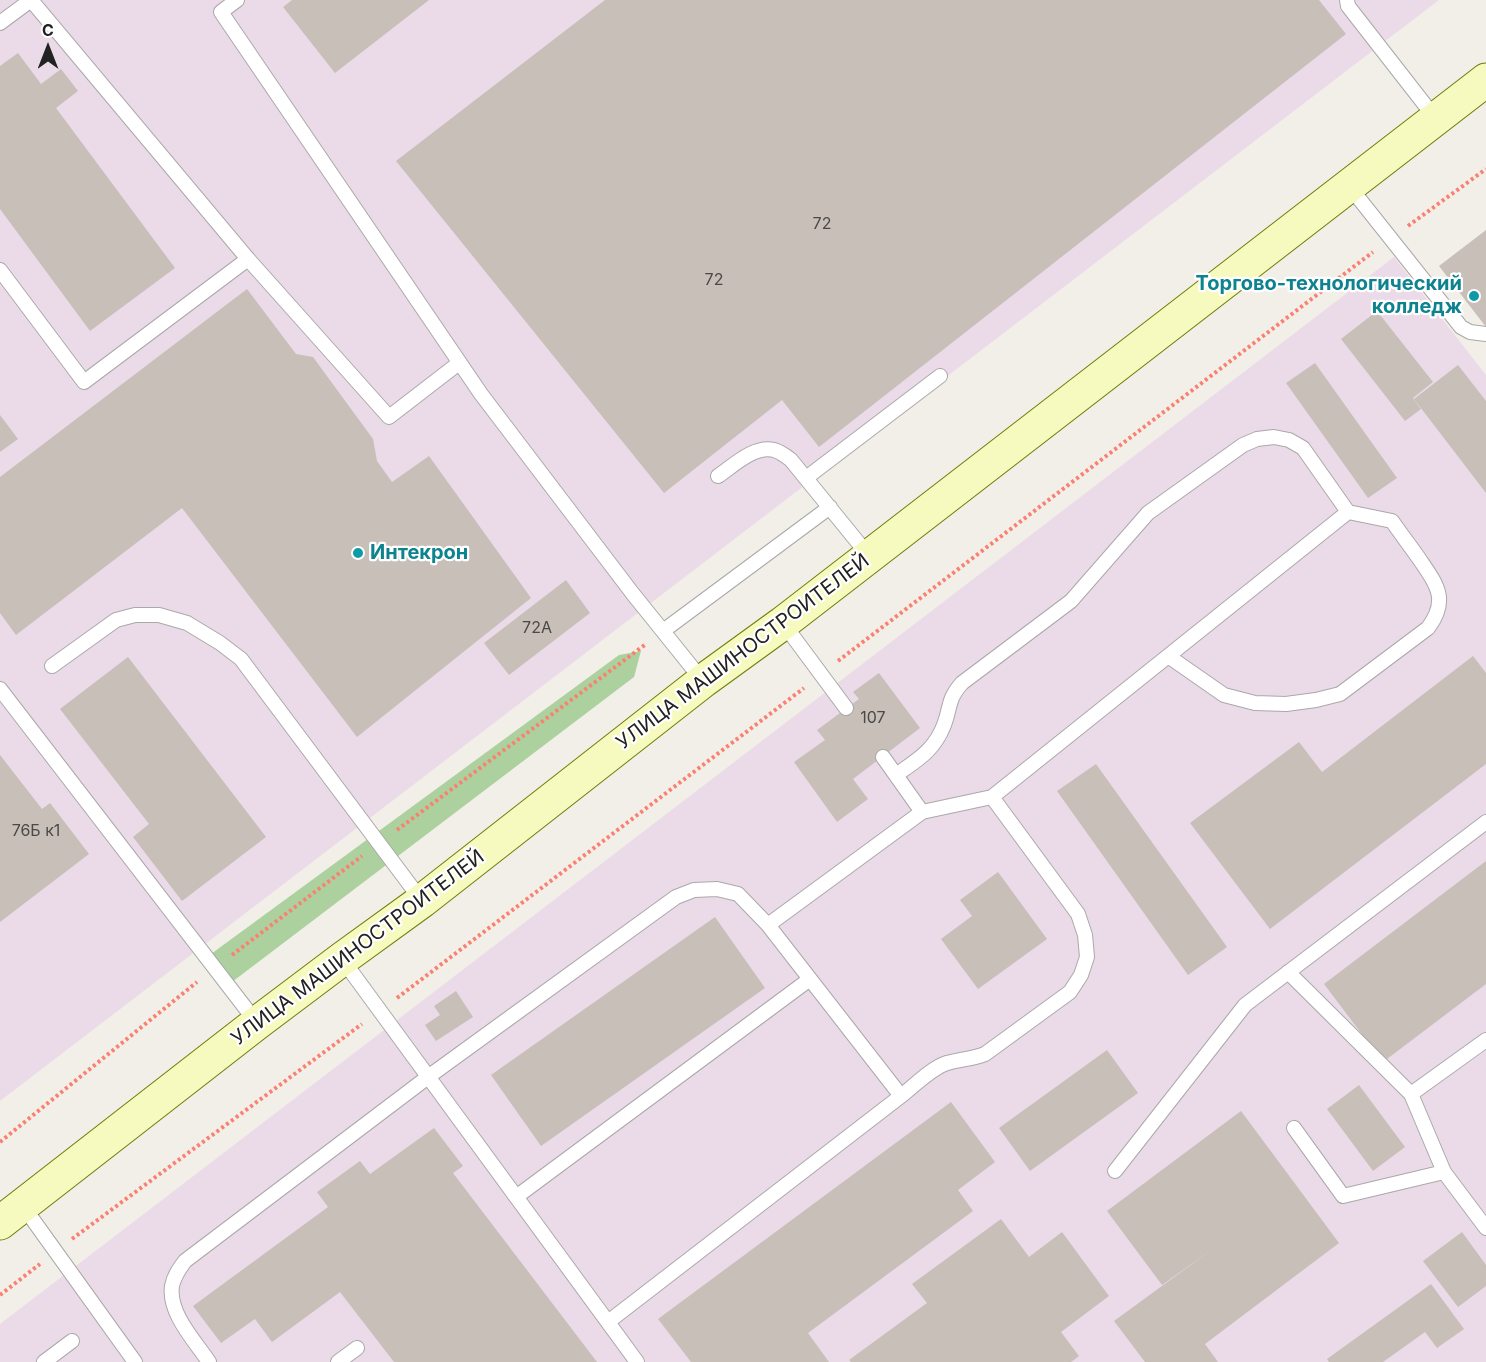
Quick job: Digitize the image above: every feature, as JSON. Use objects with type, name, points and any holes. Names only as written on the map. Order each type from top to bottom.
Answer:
[{"type":"main road","name":"УЛИЦА МАШИНОСТРОИТЕЛЕЙ","points":[[12,1215],[257,1023],[422,901],[704,681],[783,623],[1486,80]]},
{"type":"lane","points":[[0,23],[31,0],[248,259],[388,417],[459,363]]},
{"type":"lane","points":[[237,0],[221,12],[459,363],[633,594],[704,681]]},
{"type":"lane","points":[[1347,0],[1348,6],[1436,119]]},
{"type":"lane","points":[[1349,186],[1461,327],[1470,332],[1486,334]]},
{"type":"lane","points":[[0,270],[84,382],[248,259]]},
{"type":"lane","points":[[806,478],[940,376]]},
{"type":"lane","points":[[896,776],[926,753],[938,738],[954,691],[962,682],[1071,601],[1148,513],[1243,445],[1257,439],[1274,437],[1289,440],[1302,448],[1348,512],[1392,521],[1436,582],[1439,596],[1438,607],[1435,618],[1428,628],[1340,694],[1286,704],[1255,704],[1224,695],[1168,656]]},
{"type":"lane","points":[[718,476],[754,452],[774,450],[783,454],[791,460],[869,556]]},
{"type":"lane","points":[[663,632],[830,507]]},
{"type":"lane","points":[[768,925],[922,812],[992,797],[1348,512]]},
{"type":"lane","points":[[52,666],[116,620],[135,615],[159,615],[187,623],[220,643],[241,659],[422,901]]},
{"type":"lane","points":[[783,623],[846,708]]},
{"type":"lane","points":[[0,689],[257,1023]]},
{"type":"lane","points":[[883,757],[922,812]]},
{"type":"lane","points":[[608,1322],[939,1066],[951,1061],[985,1054],[1070,992],[1081,975],[1087,957],[1085,935],[1078,914],[992,797]]},
{"type":"lane","points":[[1115,1171],[1245,1005],[1486,822]]},
{"type":"lane","points":[[209,1362],[177,1316],[172,1301],[174,1280],[185,1261],[429,1077],[676,897],[694,890],[717,889],[738,894],[768,925],[901,1096]]},
{"type":"lane","points":[[342,959],[637,1362]]},
{"type":"lane","points":[[1288,972],[1411,1094],[1444,1172],[1486,1228]]},
{"type":"lane","points":[[516,1197],[810,979]]},
{"type":"lane","points":[[1411,1094],[1486,1040]]},
{"type":"lane","points":[[1294,1128],[1343,1196],[1444,1172]]},
{"type":"lane","points":[[12,1215],[56,1251],[135,1362]]},
{"type":"lane","points":[[44,1362],[72,1341]]},
{"type":"lane","points":[[338,1362],[357,1348]]},
{"type":"path","points":[[0,1295],[380,1011],[1391,238],[1486,169]]},
{"type":"path","points":[[0,1142],[215,968],[663,632]]},
{"type":"shaded area","points":[[0,0],[1439,0],[0,1101]]},
{"type":"shaded area","points":[[1394,257],[1486,375],[1486,1362],[0,1362],[0,1324]]},
{"type":"green space","points":[[641,651],[634,677],[232,982],[211,954],[619,655]]},
{"type":"building","points":[[292,0],[429,0],[335,73],[283,7]]},
{"type":"building","points":[[605,0],[1319,0],[1346,34],[819,447],[782,400],[664,493],[396,161]]},
{"type":"building","points":[[18,53],[41,84],[61,69],[78,91],[56,108],[175,268],[90,331],[0,209],[0,66]]},
{"type":"building","name":"Торгово-технологический колледж","points":[[1486,230],[1486,327],[1439,266]]},
{"type":"building","name":"Интекрон","points":[[247,289],[296,354],[313,357],[373,439],[377,461],[392,482],[429,456],[531,598],[357,737],[182,508],[16,635],[0,613],[0,477]]},
{"type":"building","points":[[1377,311],[1433,382],[1413,398],[1421,409],[1405,421],[1341,339]]},
{"type":"building","points":[[1315,363],[1397,478],[1368,498],[1286,383]]},
{"type":"building","points":[[1458,365],[1486,401],[1486,493],[1414,399]]},
{"type":"building","points":[[0,415],[18,439],[0,452]]},
{"type":"building","points":[[566,580],[590,613],[509,675],[484,643]]},
{"type":"building","points":[[1473,656],[1486,673],[1486,764],[1270,929],[1190,823],[1299,742],[1322,772]]},
{"type":"building","points":[[128,657],[266,837],[182,901],[133,837],[149,824],[60,709]]},
{"type":"building","points":[[879,673],[920,728],[853,779],[868,799],[837,822],[794,762],[825,740],[817,730],[859,699],[853,692]]},
{"type":"building","points":[[0,755],[42,809],[50,803],[89,854],[0,922]]},
{"type":"building","points":[[1096,764],[1227,947],[1188,975],[1057,791]]},
{"type":"building","points":[[1486,861],[1486,984],[1383,1062],[1324,984]]},
{"type":"building","points":[[998,872],[1047,939],[978,989],[941,939],[972,916],[960,900]]},
{"type":"building","points":[[715,917],[765,988],[541,1146],[491,1075]]},
{"type":"building","points":[[456,991],[473,1017],[436,1041],[425,1025],[440,1015],[434,1006]]},
{"type":"building","points":[[1107,1050],[1138,1093],[1030,1171],[999,1128]]},
{"type":"building","points":[[1359,1085],[1405,1147],[1373,1171],[1327,1109]]},
{"type":"building","points":[[951,1102],[995,1162],[958,1190],[973,1211],[808,1333],[829,1362],[691,1362],[658,1319]]},
{"type":"building","points":[[1241,1111],[1339,1243],[1205,1344],[1218,1362],[1145,1362],[1114,1321],[1214,1248],[1162,1285],[1107,1211]]},
{"type":"building","points":[[434,1128],[463,1166],[453,1173],[597,1362],[394,1362],[340,1292],[272,1342],[255,1319],[221,1343],[193,1306],[328,1207],[317,1192],[360,1161],[370,1174]]},
{"type":"building","points":[[1001,1219],[1029,1257],[1062,1232],[1109,1296],[1061,1332],[1079,1356],[1071,1362],[851,1362],[849,1360],[927,1303],[912,1284]]},
{"type":"building","points":[[1462,1232],[1486,1265],[1486,1286],[1458,1307],[1423,1261]]},
{"type":"building","points":[[1431,1284],[1464,1329],[1437,1348],[1425,1332],[1383,1362],[1329,1362],[1327,1359]]},
{"type":"place","name":"Торгово-технологический колледж","points":[[1474,296]]},
{"type":"place","name":"Интекрон","points":[[358,553]]}]
